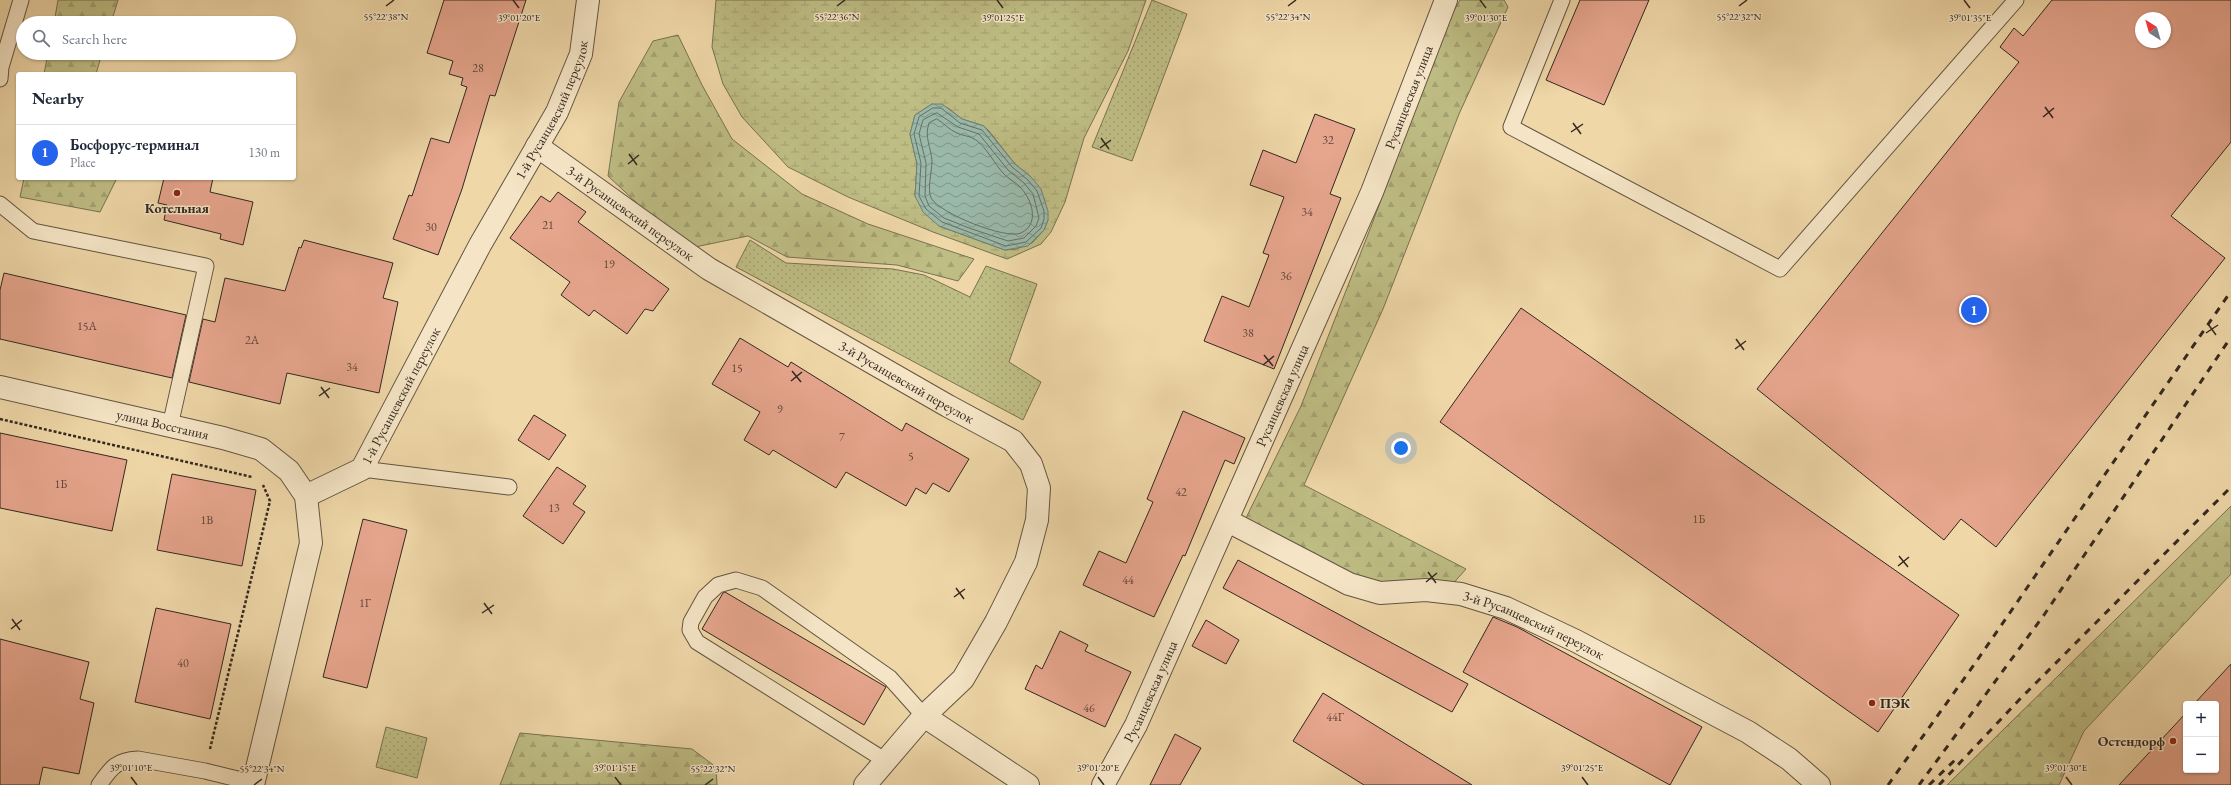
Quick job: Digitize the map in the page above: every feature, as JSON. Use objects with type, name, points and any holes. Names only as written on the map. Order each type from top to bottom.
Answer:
[{"type":"street","name":"1-й Русанцевский переулок","points":[[306,496],[362,469],[480,245],[557,112],[581,54],[588,0]]},
{"type":"street","name":"Русанцевская улица","points":[[1103,785],[1136,724],[1228,521],[1372,192],[1446,0]]},
{"type":"street","name":"3-й Русанцевский переулок","points":[[537,146],[709,269],[948,406],[1013,441],[1023,451],[1031,464],[1039,488],[1037,520],[1026,562],[996,622],[963,679],[924,716],[865,785]]},
{"type":"street","name":"улица Восстания","points":[[0,386],[261,449],[289,471],[306,496]]},
{"type":"street","points":[[253,784],[311,543],[306,496]]},
{"type":"street","name":"3-й Русанцевский переулок","points":[[1228,521],[1348,584],[1380,593],[1426,590],[1461,594],[1506,608],[1576,641],[1748,732],[1789,759],[1819,785]]},
{"type":"street","points":[[924,716],[1028,785]]},
{"type":"lane","points":[[16,16],[21,0]]},
{"type":"lane","points":[[1562,0],[1511,127],[1780,269],[2016,0]]},
{"type":"lane","points":[[0,79],[16,18]]},
{"type":"lane","points":[[0,204],[33,231],[206,266],[170,426]]},
{"type":"lane","points":[[362,469],[509,487]]},
{"type":"lane","points":[[886,761],[697,642],[690,630],[691,622],[705,598],[718,585],[736,580],[762,588],[890,678],[924,716]]},
{"type":"lane","points":[[98,785],[112,766],[127,759],[138,759],[205,771],[253,784]]},
{"type":"path","points":[[0,419],[260,478],[270,501],[205,771]]},
{"type":"green space","points":[[58,0],[118,0],[113,16],[55,16]]},
{"type":"green space","points":[[716,0],[1146,0],[1128,51],[1084,138],[1065,202],[1051,232],[1041,244],[1007,259],[933,232],[848,197],[788,167],[742,117],[723,84],[712,47]],"holes":[[[932,104],[948,108],[962,119],[984,126],[1015,164],[1031,177],[1048,220],[1044,230],[1032,243],[1016,249],[1005,250],[939,226],[915,196],[917,164],[910,134],[915,115]]]},
{"type":"green space","points":[[1152,0],[1187,14],[1132,161],[1092,147]]},
{"type":"green space","points":[[1460,0],[1504,0],[1508,7],[1459,114],[1383,309],[1304,485],[1466,569],[1450,587],[1376,585],[1332,568],[1245,520],[1301,406],[1372,224],[1448,21]]},
{"type":"green space","points":[[678,35],[702,85],[732,139],[802,194],[868,224],[974,259],[958,281],[897,265],[787,257],[748,236],[695,247],[654,219],[608,176],[619,102],[653,41]]},
{"type":"green space","points":[[47,60],[100,60],[97,72],[44,72]]},
{"type":"green space","points":[[24,180],[116,180],[100,212],[20,197]]},
{"type":"green space","points":[[750,240],[786,263],[893,269],[924,275],[970,297],[986,266],[1037,284],[1009,362],[1041,382],[1023,420],[736,267]]},
{"type":"green space","points":[[2231,506],[2231,574],[2084,731],[2059,785],[1947,785]]},
{"type":"green space","points":[[386,727],[427,738],[417,778],[376,767]]},
{"type":"green space","points":[[520,733],[692,749],[716,767],[717,785],[500,785]]},
{"type":"water","points":[[932,104],[942,104],[962,119],[984,126],[1015,164],[1031,177],[1041,189],[1048,211],[1048,220],[1044,230],[1028,246],[1005,250],[939,226],[923,212],[915,196],[917,164],[910,134],[915,115]]},
{"type":"building","points":[[444,0],[526,0],[495,96],[490,95],[462,189],[438,255],[393,239],[409,195],[412,196],[431,138],[449,143],[467,87],[461,85],[463,78],[449,74],[453,61],[427,53]]},
{"type":"building","points":[[1580,0],[1649,0],[1604,105],[1546,80]]},
{"type":"building","points":[[2052,0],[2231,0],[2231,142],[2171,216],[2225,258],[1996,547],[1961,519],[1944,540],[1757,389],[2019,62],[2000,47],[2014,28],[2023,36]]},
{"type":"building","points":[[1315,114],[1355,129],[1330,194],[1341,198],[1274,369],[1204,341],[1222,296],[1249,307],[1269,255],[1263,253],[1284,197],[1250,185],[1263,150],[1296,163]]},
{"type":"building","points":[[164,180],[213,180],[210,192],[253,202],[243,245],[220,239],[221,234],[164,220],[167,205],[158,203]]},
{"type":"building","points":[[558,192],[586,212],[578,222],[669,289],[653,311],[645,309],[627,334],[594,310],[589,316],[561,295],[570,282],[510,238],[541,196],[550,202]]},
{"type":"building","points":[[304,240],[393,263],[383,298],[398,302],[379,393],[287,373],[280,404],[189,382],[203,319],[215,322],[225,278],[285,291],[299,247],[301,248]]},
{"type":"building","points":[[4,273],[186,315],[172,378],[0,339],[0,290]]},
{"type":"building","points":[[1521,308],[1959,615],[1878,732],[1440,422]]},
{"type":"building","points":[[740,338],[788,367],[791,362],[902,431],[906,423],[969,459],[949,492],[933,483],[926,494],[916,488],[906,506],[846,472],[836,488],[773,450],[769,455],[744,440],[760,412],[712,384]]},
{"type":"building","points":[[1183,411],[1245,438],[1234,464],[1225,460],[1185,556],[1183,555],[1154,617],[1083,585],[1099,551],[1126,563],[1153,502],[1147,499]]},
{"type":"building","points":[[534,415],[566,435],[549,460],[518,440]]},
{"type":"building","points":[[0,433],[127,460],[112,531],[0,508]]},
{"type":"building","points":[[557,467],[586,486],[573,504],[585,512],[563,544],[523,516]]},
{"type":"building","points":[[172,474],[256,490],[242,566],[157,550]]},
{"type":"building","points":[[363,519],[407,530],[367,688],[323,677]]},
{"type":"building","points":[[1238,560],[1468,684],[1452,712],[1223,588]]},
{"type":"building","points":[[725,592],[886,687],[864,725],[702,629]]},
{"type":"building","points":[[156,608],[231,624],[210,719],[135,702]]},
{"type":"building","points":[[1493,617],[1517,627],[1702,727],[1670,785],[1463,672]]},
{"type":"building","points":[[1206,620],[1239,640],[1226,664],[1192,646]]},
{"type":"building","points":[[1060,631],[1088,645],[1085,651],[1131,672],[1105,727],[1025,689],[1036,665],[1042,669]]},
{"type":"building","points":[[0,639],[89,662],[80,699],[94,703],[79,774],[43,767],[39,785],[0,785]]},
{"type":"building","name":"Остендорф","points":[[2231,664],[2231,785],[2119,785],[2183,716],[2183,773],[2219,773],[2219,701],[2197,701]]},
{"type":"building","points":[[1323,693],[1472,785],[1364,785],[1293,741]]},
{"type":"building","points":[[1175,734],[1201,748],[1180,785],[1150,785]]},
{"type":"railway","points":[[1888,785],[1976,662],[2231,291]]},
{"type":"railway","points":[[1919,785],[2044,615],[2231,337]]},
{"type":"railway","points":[[1939,785],[2019,700],[2231,487]]},
{"type":"railway","points":[[1929,785],[1956,759]]},
{"type":"place","name":"Котельная","points":[[177,193]]},
{"type":"place","name":"Босфорус-терминал","points":[[1974,310]]},
{"type":"place","name":"ПЭК","points":[[1872,703]]},
{"type":"place","name":"Остендорф","points":[[2173,741]]}]
